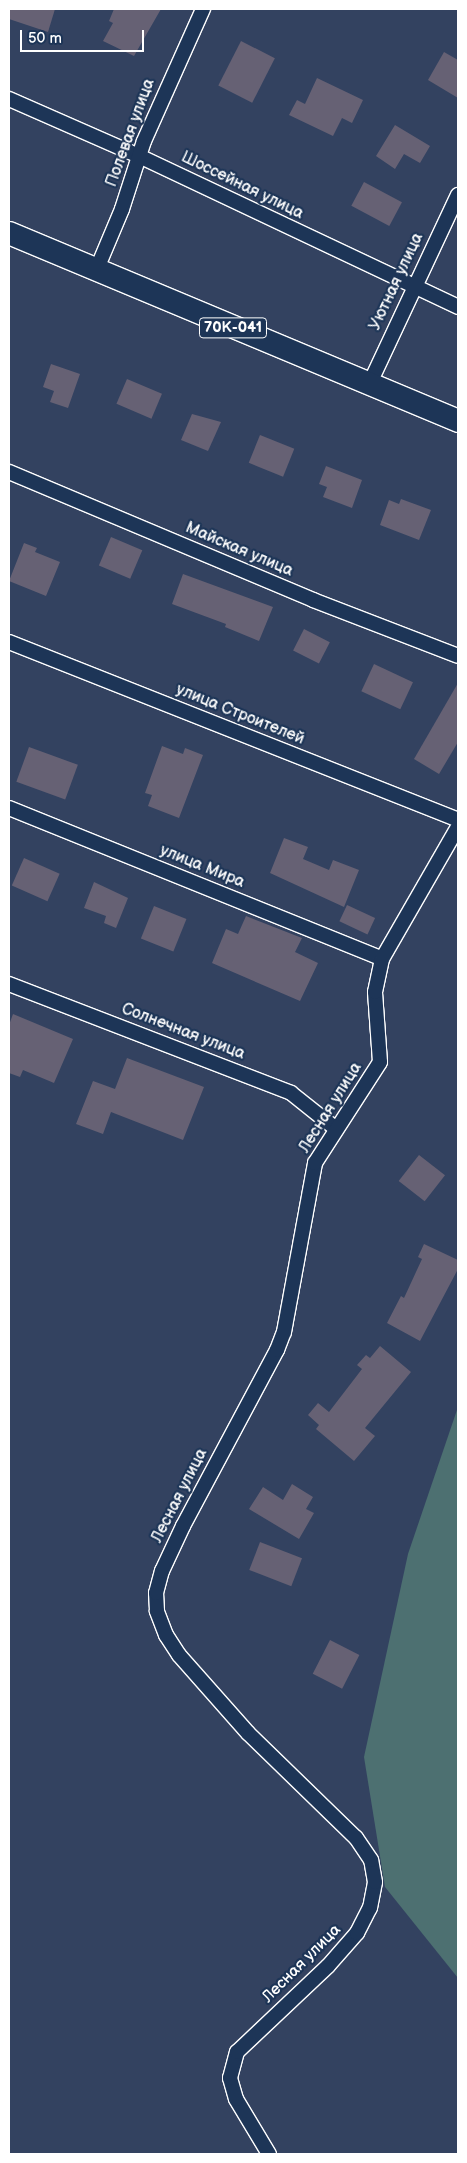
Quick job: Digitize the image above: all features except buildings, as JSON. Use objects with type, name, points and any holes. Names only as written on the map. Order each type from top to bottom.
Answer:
[{"type":"main road","name":"70К-041","points":[[9,233],[368,385],[458,421]]},
{"type":"street","name":"Полевая улица","points":[[96,270],[122,209],[139,156],[174,69],[203,9]]},
{"type":"street","name":"Шоссейная улица","points":[[9,99],[139,156],[414,288],[458,307]]},
{"type":"street","name":"Уютная улица","points":[[368,385],[458,195]]},
{"type":"street","name":"Майская улица","points":[[9,472],[314,600],[458,656]]},
{"type":"street","name":"улица Строителей","points":[[9,642],[458,820]]},
{"type":"street","name":"улица Мира","points":[[9,808],[382,959]]},
{"type":"street","name":"Лесная улица","points":[[270,2154],[236,2099],[230,2078],[237,2052],[328,1966],[357,1934],[370,1908],[374,1882],[371,1860],[356,1838],[248,1733],[179,1655],[166,1636],[158,1611],[156,1593],[162,1571],[183,1526],[284,1332],[315,1163],[335,1128],[380,1062],[374,992],[382,959],[458,827]]},
{"type":"street","name":"Солнечная улица","points":[[9,984],[291,1093],[335,1128]]},
{"type":"green space","points":[[458,1407],[458,1978],[385,1887],[364,1757],[408,1554]]}]
